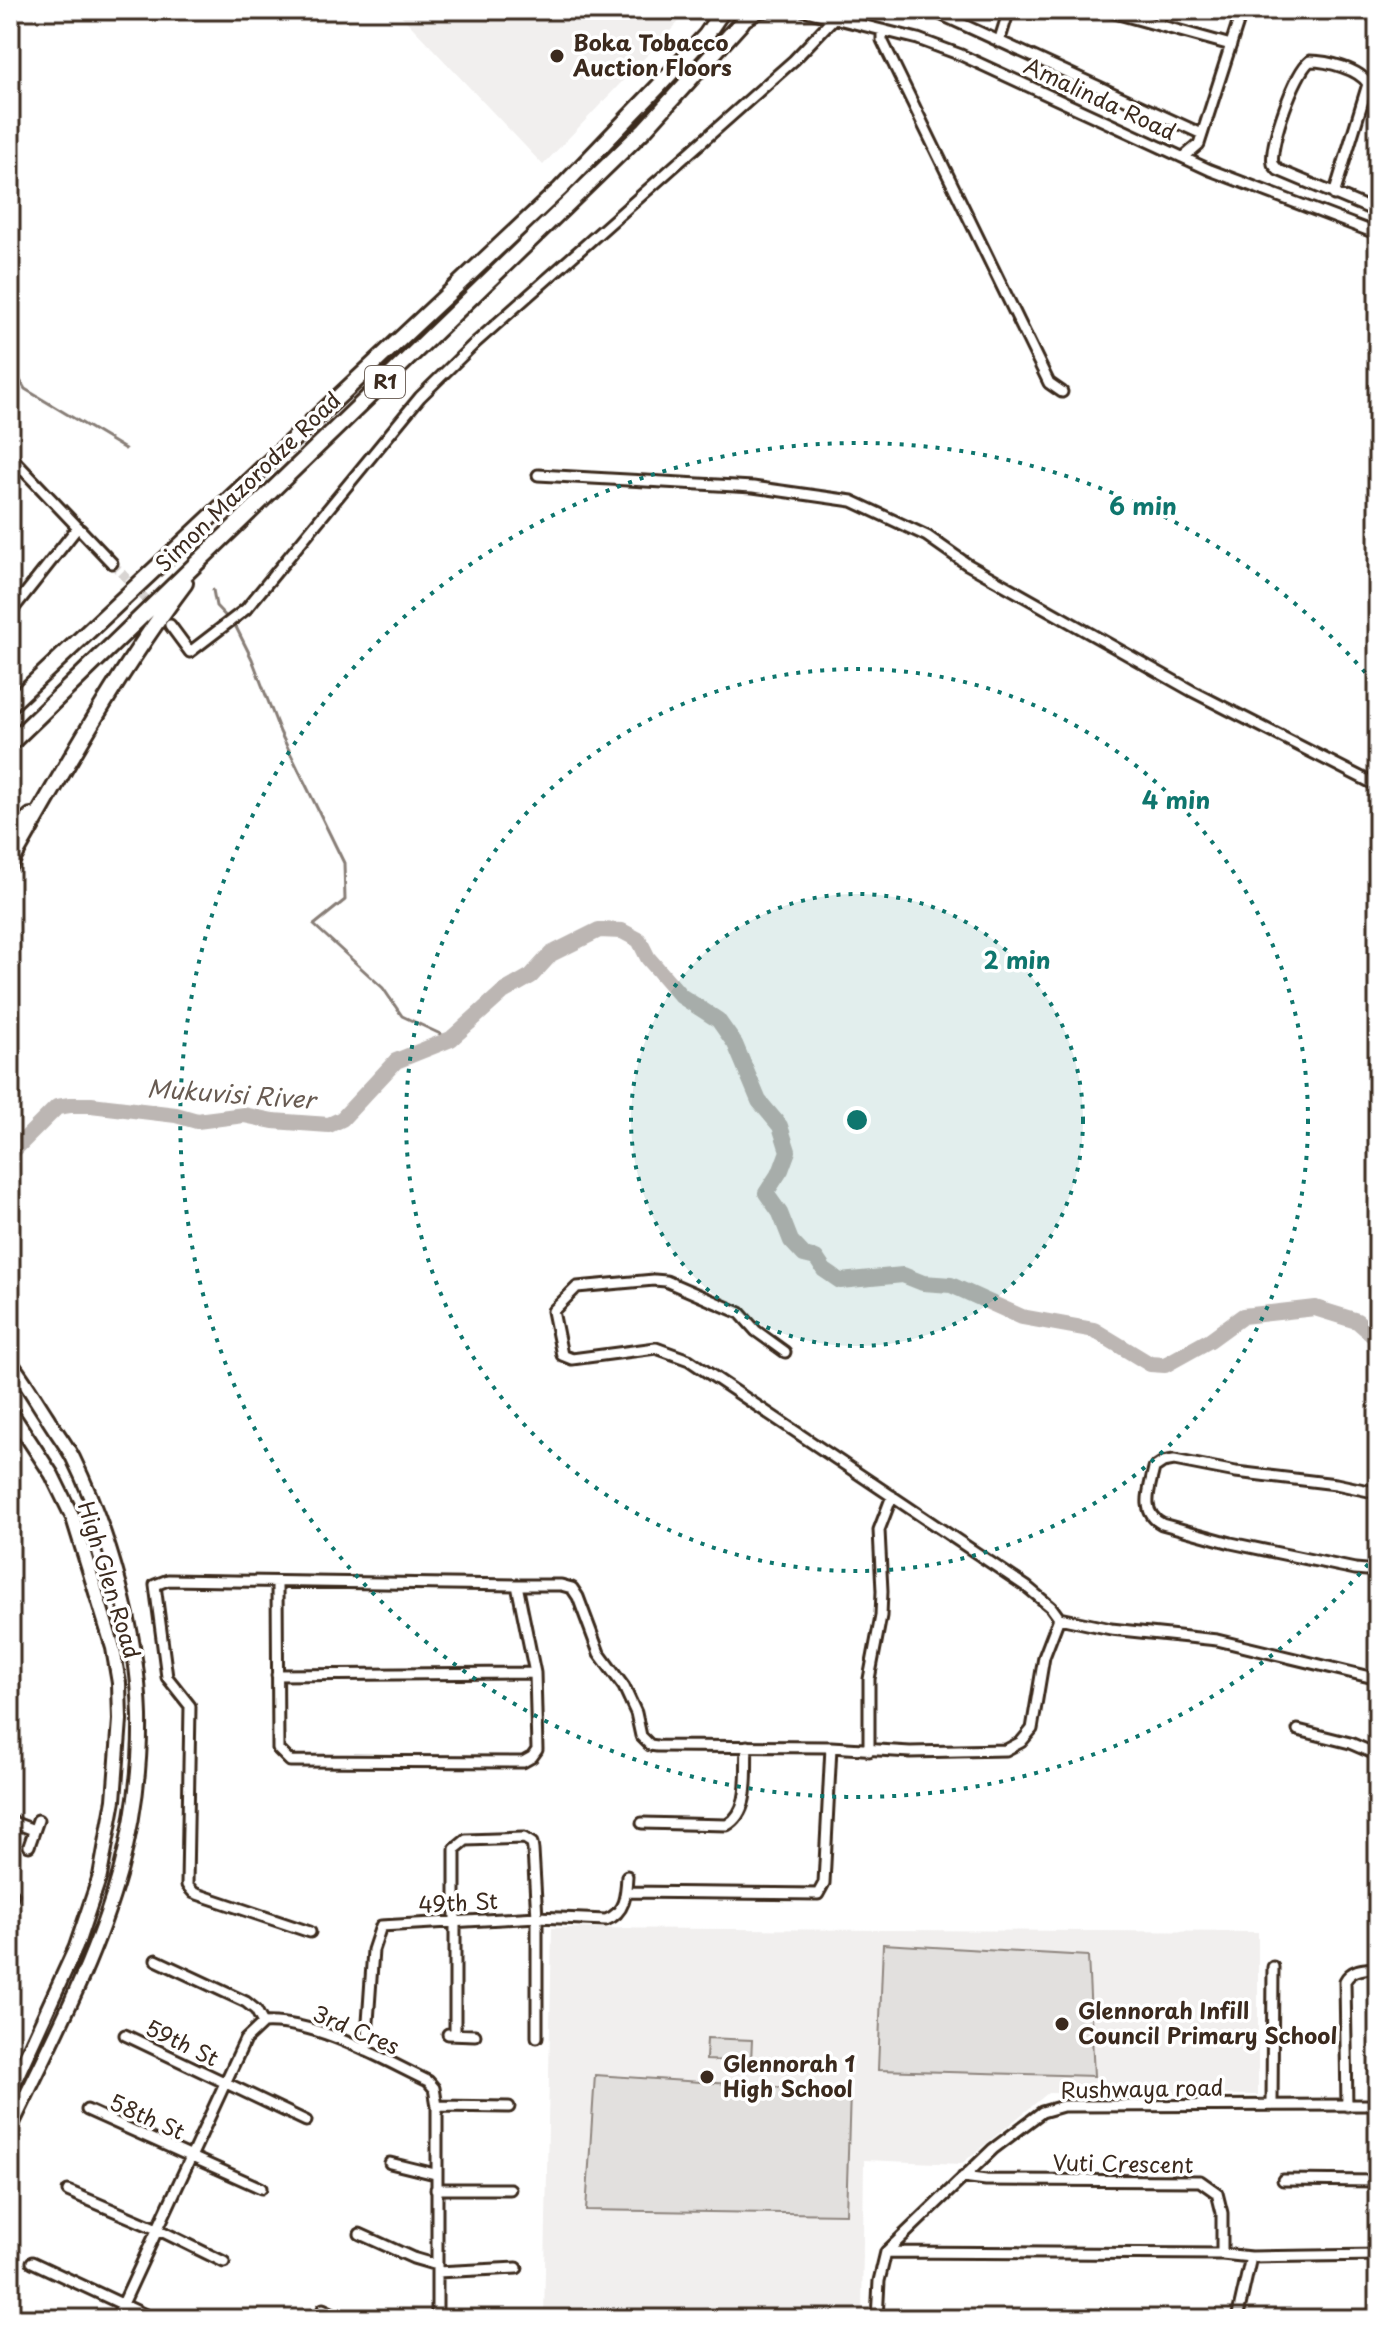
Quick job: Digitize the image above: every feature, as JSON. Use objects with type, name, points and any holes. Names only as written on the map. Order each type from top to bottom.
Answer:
[{"type":"highway","name":"Simon Mazorodze Road","points":[[10,705],[560,189],[667,78],[706,35],[723,10]]},
{"type":"highway","name":"Simon Mazorodze Road","points":[[10,744],[645,129],[745,17]]},
{"type":"highway","points":[[10,864],[134,652],[209,550]]},
{"type":"highway","points":[[10,838],[48,798]]},
{"type":"main road","name":"High Glen Road","points":[[10,1362],[72,1457],[95,1513],[114,1569],[127,1625],[140,1715],[134,1795],[120,1872],[86,1969],[10,2129]]},
{"type":"main road","name":"High Glen Road","points":[[10,1411],[52,1475],[73,1518],[113,1648],[119,1683],[120,1720],[114,1800],[100,1876],[76,1947],[10,2091]]},
{"type":"street","points":[[745,17],[773,10]]},
{"type":"street","name":"Amalinda Road","points":[[802,10],[918,39],[961,55],[1241,183],[1378,234]]},
{"type":"street","points":[[931,10],[942,12],[999,42],[1202,134]]},
{"type":"street","points":[[999,42],[1009,10]]},
{"type":"street","points":[[1104,10],[1231,45]]},
{"type":"street","points":[[1158,25],[1162,10]]},
{"type":"street","points":[[1184,157],[1199,144],[1242,10]]},
{"type":"street","points":[[170,625],[190,652],[246,609],[420,397],[474,344],[794,60],[833,19]]},
{"type":"street","points":[[882,30],[882,40],[1049,383],[1062,392]]},
{"type":"street","points":[[1334,195],[1368,84],[1360,74],[1310,61],[1300,73],[1271,156],[1273,164],[1278,170],[1334,195],[1378,212]]},
{"type":"street","points":[[10,456],[112,563]]},
{"type":"street","points":[[538,475],[753,487],[852,501],[927,536],[967,564],[1192,691],[1378,786]]},
{"type":"street","points":[[10,613],[78,527]]},
{"type":"street","points":[[785,1352],[756,1331],[740,1313],[666,1281],[577,1287],[553,1311],[562,1355],[572,1359],[656,1348],[689,1360],[1027,1587],[1059,1618],[1111,1629],[1217,1640],[1378,1679]]},
{"type":"street","points":[[1378,1493],[1174,1460],[1154,1468],[1147,1504],[1148,1513],[1153,1519],[1189,1532],[1355,1569],[1378,1571]]},
{"type":"street","points":[[869,1751],[869,1679],[881,1616],[879,1530],[892,1496]]},
{"type":"street","points":[[310,1932],[194,1893],[187,1885],[190,1706],[167,1677],[155,1585],[168,1580],[561,1585],[572,1588],[599,1653],[624,1687],[636,1713],[641,1736],[645,1742],[657,1746],[831,1747],[869,1751],[1006,1750],[1021,1742],[1032,1729],[1044,1657],[1059,1618]]},
{"type":"street","points":[[277,1583],[278,1749],[290,1761],[523,1762],[532,1757],[537,1750],[535,1673],[517,1585]]},
{"type":"street","points":[[277,1675],[535,1673]]},
{"type":"street","points":[[1298,1730],[1350,1743],[1378,1755]]},
{"type":"street","points":[[642,1823],[727,1825],[736,1820],[743,1809],[747,1746]]},
{"type":"street","points":[[627,1876],[626,1892],[818,1894],[824,1883],[831,1747]]},
{"type":"street","points":[[10,1821],[36,1825],[29,1846]]},
{"type":"street","points":[[475,2035],[452,2034],[455,1849],[466,1840],[524,1838],[532,1843],[537,1917],[537,2037]]},
{"type":"street","name":"49th St","points":[[366,2051],[373,1950],[381,1926],[537,1917],[606,1920],[616,1916],[626,1892]]},
{"type":"street","points":[[116,2319],[245,2040],[263,2023],[256,2010],[246,2002],[156,1960]]},
{"type":"street","points":[[1272,2104],[1273,1967]]},
{"type":"street","points":[[1347,2106],[1345,1981],[1348,1975],[1358,1970],[1378,1968]]},
{"type":"street","name":"3rd Cres","points":[[263,2023],[295,2024],[366,2051],[428,2081],[434,2088],[437,2106]]},
{"type":"street","name":"59th St","points":[[125,2035],[306,2121]]},
{"type":"street","name":"Rushwaya road","points":[[886,2252],[993,2149],[1042,2112],[1052,2108],[1378,2105]]},
{"type":"street","points":[[437,2319],[437,2106],[509,2107]]},
{"type":"street","name":"58th St","points":[[87,2110],[261,2188]]},
{"type":"street","points":[[390,2163],[435,2174]]},
{"type":"street","name":"Vuti Crescent","points":[[963,2177],[986,2180],[1200,2181],[1217,2193],[1222,2213],[1222,2254]]},
{"type":"street","points":[[1283,2180],[1378,2181]]},
{"type":"street","points":[[436,2189],[510,2189]]},
{"type":"street","points":[[68,2191],[224,2262]]},
{"type":"street","points":[[360,2234],[437,2268],[517,2268]]},
{"type":"street","points":[[877,2319],[879,2281],[886,2252],[1222,2254],[1251,2257],[1378,2255]]},
{"type":"street","points":[[1237,2319],[1251,2257]]},
{"type":"street","points":[[32,2262],[154,2319]]},
{"type":"street","points":[[323,2309],[344,2319]]},
{"type":"shaded area","points":[[396,10],[690,10],[543,165]]},
{"type":"shaded area","name":"Glennorah 1 High School","points":[[552,1928],[1258,1932],[1258,2095],[1048,2093],[961,2164],[864,2160],[862,2319],[544,2319]]},
{"type":"shaded area","points":[[883,1944],[1088,1956],[1094,2076],[878,2070]]},
{"type":"shaded area","points":[[707,2038],[752,2040],[751,2062],[706,2060]]},
{"type":"shaded area","points":[[595,2075],[850,2092],[846,2214],[586,2210]]},
{"type":"waterway","points":[[10,356],[25,389],[125,449]]},
{"type":"waterway","points":[[213,590],[216,606],[236,627],[252,659],[280,732],[344,863],[345,900],[314,925],[383,988],[402,1016],[451,1039]]},
{"type":"waterway","name":"Mukuvisi River","points":[[10,1154],[57,1107],[70,1105],[176,1115],[197,1121],[244,1115],[273,1121],[329,1125],[342,1119],[396,1061],[451,1039],[503,992],[531,976],[551,954],[599,930],[622,931],[639,940],[648,958],[681,996],[718,1020],[735,1044],[759,1101],[780,1126],[788,1151],[781,1170],[766,1193],[780,1213],[791,1241],[804,1255],[816,1258],[824,1270],[840,1281],[903,1275],[923,1283],[951,1285],[1022,1317],[1094,1330],[1150,1364],[1165,1365],[1210,1340],[1243,1316],[1315,1308],[1357,1321],[1378,1339]]},
{"type":"tunnel","points":[[112,563],[170,625]]},
{"type":"place","name":"Boka Tobacco Auction Floors","points":[[557,56]]},
{"type":"place","name":"Glennorah Infill Council Primary School","points":[[1062,2024]]},
{"type":"place","name":"Glennorah 1 High School","points":[[707,2077]]}]
